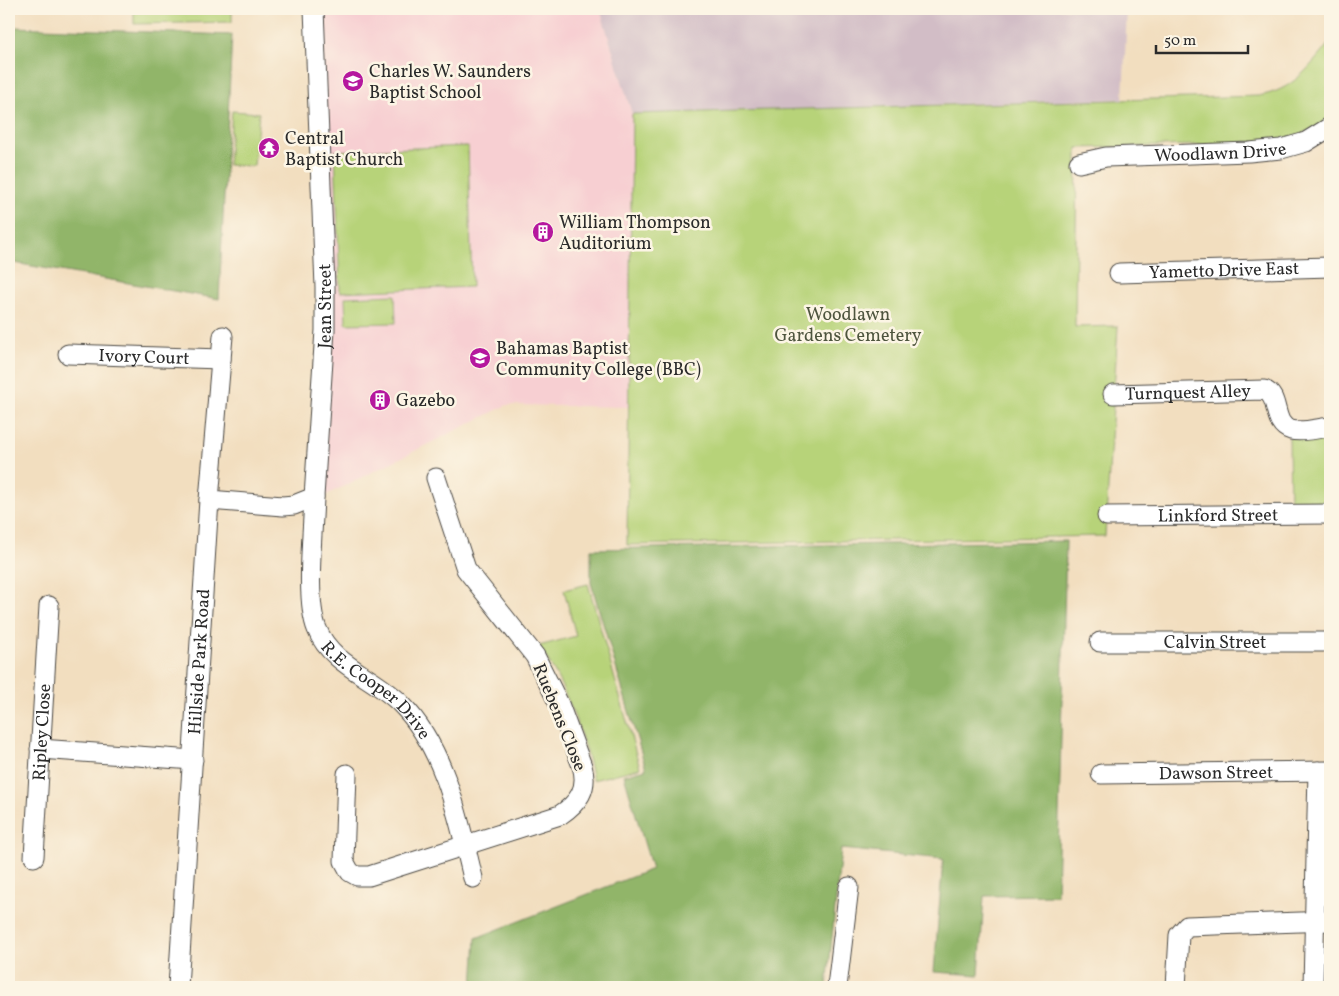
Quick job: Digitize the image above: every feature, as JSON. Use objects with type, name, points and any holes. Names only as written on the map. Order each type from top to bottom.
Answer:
[{"type":"street","name":"Jean Street","points":[[314,9],[325,304],[314,497]]},
{"type":"street","name":"Woodlawn Drive","points":[[1079,157],[1281,149],[1306,142],[1330,127]]},
{"type":"street","name":"Yametto Drive East","points":[[1119,273],[1330,267]]},
{"type":"street","name":"Hillside Park Road","points":[[178,987],[209,500],[223,336]]},
{"type":"street","name":"Ivory Court","points":[[68,354],[221,359]]},
{"type":"street","name":"Turnquest Alley","points":[[1112,394],[1264,390],[1271,394],[1280,421],[1287,428],[1299,430],[1330,427]]},
{"type":"street","name":"Ruebens Close","points":[[346,774],[344,856],[346,867],[354,874],[369,876],[560,815],[579,798],[584,789],[584,774],[559,704],[538,661],[466,570],[436,478]]},
{"type":"street","points":[[209,500],[283,506],[294,505],[314,497]]},
{"type":"street","name":"R.E. Cooper Drive","points":[[314,497],[311,600],[316,629],[327,648],[394,696],[419,724],[440,766],[465,845],[473,878]]},
{"type":"street","name":"Linkford Street","points":[[1106,516],[1330,514]]},
{"type":"street","name":"Ripley Close","points":[[34,857],[49,606]]},
{"type":"street","name":"Calvin Street","points":[[1100,642],[1330,642]]},
{"type":"street","points":[[40,749],[192,760]]},
{"type":"street","points":[[1313,987],[1322,921],[1324,771]]},
{"type":"street","name":"Dawson Street","points":[[1101,774],[1324,771]]},
{"type":"street","points":[[837,987],[849,887]]},
{"type":"street","points":[[1176,987],[1179,935],[1187,926],[1322,921]]},
{"type":"shaded area","points":[[323,9],[600,9],[632,114],[629,407],[507,405],[322,497]]},
{"type":"shaded area","points":[[600,9],[1127,9],[1123,99],[632,114]]},
{"type":"green space","points":[[134,9],[232,9],[232,22],[134,24]]},
{"type":"green space","points":[[14,27],[232,35],[219,299],[9,262]]},
{"type":"green space","name":"Woodlawn Gardens Cemetery","points":[[1330,42],[1330,118],[1317,127],[1285,140],[1236,144],[1077,148],[1075,327],[1118,326],[1105,536],[627,545],[632,114],[1258,96],[1281,89],[1290,84],[1315,61]]},
{"type":"green space","points":[[232,111],[259,113],[254,166],[228,165]]},
{"type":"green space","points":[[468,146],[472,287],[340,292],[335,151]]},
{"type":"green space","points":[[395,295],[396,323],[346,324],[345,297]]},
{"type":"green space","points":[[1330,433],[1330,507],[1290,508],[1289,437]]},
{"type":"green space","points":[[1066,541],[1057,895],[984,896],[979,975],[934,972],[943,859],[841,849],[827,987],[473,987],[476,938],[652,869],[624,775],[646,769],[591,583],[591,549]]},
{"type":"green space","points":[[588,584],[640,768],[593,780],[572,710],[557,677],[539,646],[576,636],[564,590]]},
{"type":"place","name":"Charles W. Saunders Baptist School","points":[[353,81]]},
{"type":"place","name":"Central Baptist Church","points":[[269,148]]},
{"type":"place","name":"William Thompson Auditorium","points":[[543,232]]},
{"type":"place","name":"Bahamas Baptist Community College (BBC)","points":[[480,358]]},
{"type":"place","name":"Gazebo","points":[[380,400]]}]
